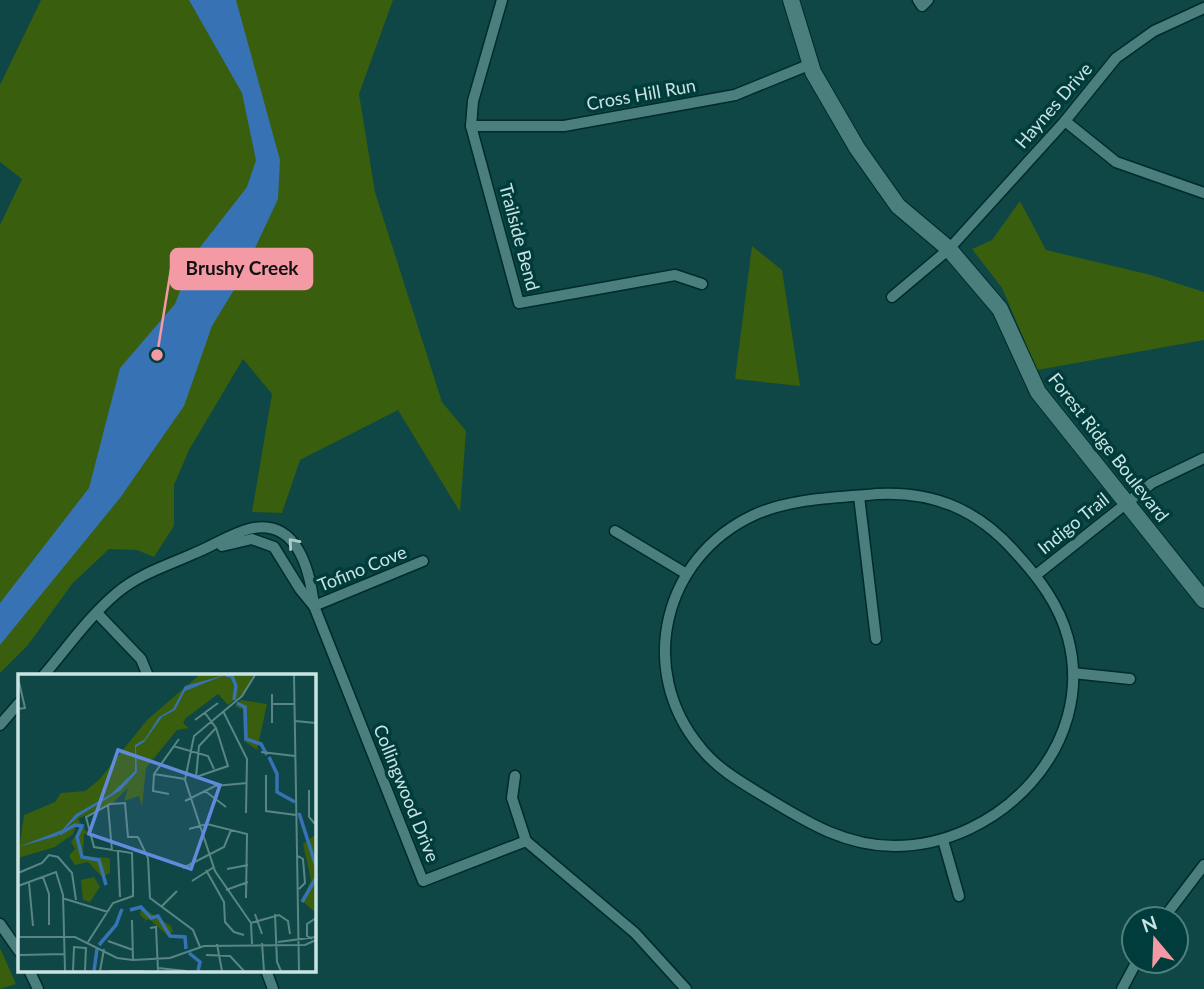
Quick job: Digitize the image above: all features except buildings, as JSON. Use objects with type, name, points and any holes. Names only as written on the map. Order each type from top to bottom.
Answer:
[{"type":"street","name":"Trailside Bend","points":[[502,0],[472,101],[471,127],[519,303],[675,275],[702,284]]},
{"type":"street","name":"Forest Ridge Boulevard","points":[[791,0],[811,64],[857,148],[898,206],[949,249],[1000,309],[1038,392],[1204,600]]},
{"type":"street","name":"Haynes Drive","points":[[892,297],[949,249],[1065,121],[1116,58],[1154,31],[1204,8]]},
{"type":"street","name":"Cross Hill Run","points":[[471,127],[565,126],[696,102],[735,94],[811,64]]},
{"type":"street","points":[[1065,121],[1116,162],[1204,193]]},
{"type":"street","name":"Indigo Trail","points":[[1036,575],[1126,502],[1168,473],[1204,458]]},
{"type":"street","points":[[915,494],[951,504],[999,534],[1036,575],[1062,619],[1073,673],[1067,720],[1048,762],[1010,804],[978,825],[943,840],[894,846],[839,837],[813,826],[729,775],[701,749],[680,718],[666,672],[669,617],[685,573],[720,536],[754,515],[788,504],[859,496],[915,494]]},
{"type":"street","points":[[859,496],[876,639]]},
{"type":"street","name":"Collingwood Drive","points":[[45,674],[118,592],[142,575],[251,528],[270,527],[289,537],[302,554],[311,579],[314,606],[423,881],[526,841]]},
{"type":"street","points":[[615,531],[685,573]]},
{"type":"street","name":"Collingwood Drive","points":[[198,552],[252,539],[274,547],[314,606]]},
{"type":"street","name":"Tofino Cove","points":[[314,606],[423,561]]},
{"type":"street","points":[[97,614],[141,659],[147,674]]},
{"type":"street","points":[[1073,673],[1130,679]]},
{"type":"street","points":[[0,725],[18,704]]},
{"type":"street","points":[[515,776],[512,798],[526,841],[635,933],[687,989]]},
{"type":"street","points":[[943,840],[959,896]]},
{"type":"street","points":[[1174,905],[1204,865]]},
{"type":"street","points":[[0,924],[18,950]]},
{"type":"street","points":[[30,972],[38,989]]},
{"type":"street","points":[[267,972],[273,989]]},
{"type":"green space","points":[[41,0],[393,0],[359,94],[375,192],[442,402],[466,431],[460,512],[398,410],[300,460],[282,513],[252,512],[272,394],[243,359],[189,450],[174,485],[174,526],[154,557],[137,550],[109,549],[72,584],[28,645],[0,673],[0,225],[22,179],[0,162],[0,85]]},
{"type":"green space","points":[[1020,201],[1046,250],[1151,275],[1204,292],[1204,340],[1037,370],[1002,288],[972,249],[992,240]]},
{"type":"green space","points":[[752,246],[782,270],[800,386],[735,379]]},
{"type":"green space","points":[[0,948],[16,984],[0,989]]},
{"type":"water","points":[[189,0],[236,0],[280,160],[278,199],[240,280],[212,326],[184,406],[120,498],[0,645],[0,603],[89,488],[120,368],[175,304],[194,255],[247,187],[256,160],[242,93]]},
{"type":"place","name":"Brushy Creek","points":[[157,355]]}]
